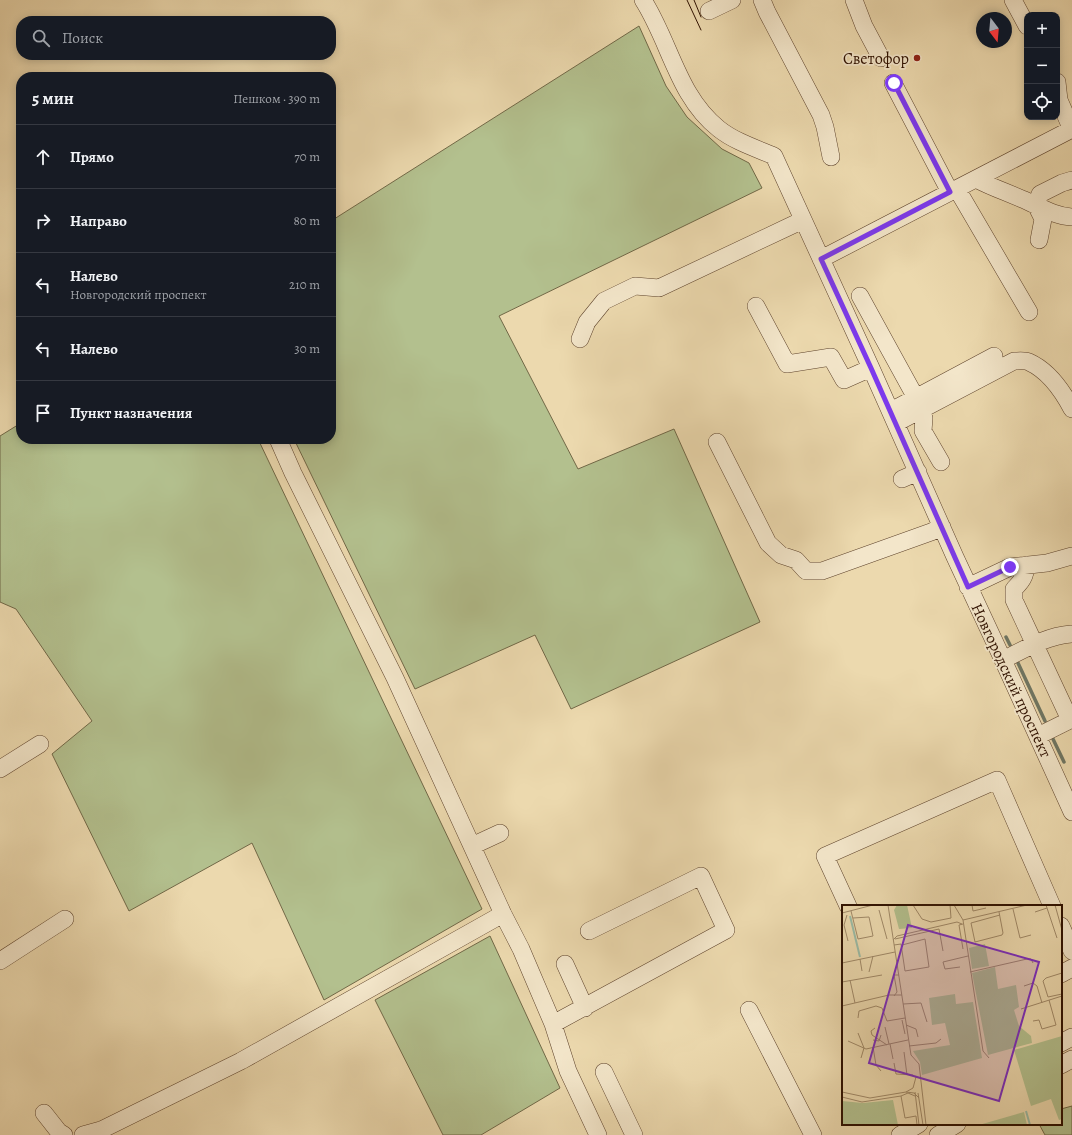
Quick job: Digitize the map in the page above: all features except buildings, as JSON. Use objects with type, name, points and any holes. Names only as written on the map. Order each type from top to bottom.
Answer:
[{"type":"street","name":"Новгородский проспект","points":[[644,0],[692,101],[719,129],[735,139],[774,156],[918,472],[968,587],[1072,812]]},
{"type":"street","points":[[709,11],[732,0]]},
{"type":"street","points":[[762,0],[822,115],[826,127],[831,157]]},
{"type":"street","points":[[854,0],[864,26],[881,58]]},
{"type":"street","points":[[1013,0],[1024,20]]},
{"type":"street","points":[[894,83],[954,190],[1029,312]]},
{"type":"street","points":[[821,259],[1072,130],[1059,100],[1057,84]]},
{"type":"street","points":[[976,179],[1061,216],[1072,217]]},
{"type":"street","points":[[1039,240],[1042,219],[1036,205],[1040,194],[1062,183],[1072,180]]},
{"type":"street","points":[[580,339],[587,322],[604,301],[636,286],[659,288],[803,220]]},
{"type":"street","points":[[860,296],[918,404],[924,418],[924,431],[941,462]]},
{"type":"street","points":[[756,306],[787,364],[831,358],[844,380],[871,368]]},
{"type":"street","points":[[918,404],[994,356]]},
{"type":"street","points":[[893,417],[918,404],[1014,361],[1028,361],[1046,373],[1064,394],[1072,409]]},
{"type":"street","points":[[717,442],[768,543],[780,555],[796,560],[806,571],[822,571],[942,527]]},
{"type":"street","points":[[280,444],[292,473],[395,678],[503,914],[521,949],[553,1024],[568,1071],[598,1135]]},
{"type":"street","points":[[902,479],[918,472]]},
{"type":"street","points":[[968,587],[1010,567],[1047,563],[1072,556]]},
{"type":"street","points":[[1026,565],[1026,572],[1022,581],[1014,589],[1014,600],[1070,720],[1038,736]]},
{"type":"street","points":[[1003,660],[1034,644],[1059,635],[1071,634]]},
{"type":"street","points":[[0,769],[40,744]]},
{"type":"street","points":[[848,905],[825,856],[997,780],[1052,905]]},
{"type":"street","points":[[472,846],[500,833]]},
{"type":"street","points":[[553,1024],[585,1008],[726,930],[701,876],[589,931]]},
{"type":"street","points":[[83,1135],[101,1130],[241,1061],[503,914]]},
{"type":"street","points":[[0,961],[65,919]]},
{"type":"street","points":[[1062,928],[1072,951]]},
{"type":"street","points":[[565,964],[585,1008]]},
{"type":"street","points":[[1062,973],[1072,968]]},
{"type":"street","points":[[749,1010],[814,1135]]},
{"type":"street","points":[[1062,1042],[1072,1037]]},
{"type":"street","points":[[1062,1064],[1072,1059]]},
{"type":"street","points":[[604,1072],[634,1135]]},
{"type":"street","points":[[44,1113],[59,1132],[64,1135]]},
{"type":"street","points":[[900,1135],[918,1125]]},
{"type":"street","points":[[938,1135],[955,1125]]},
{"type":"green space","points":[[639,26],[666,86],[687,117],[722,149],[749,163],[762,188],[499,316],[578,469],[674,429],[760,622],[571,709],[535,635],[415,689],[296,444],[336,444],[336,218]]},
{"type":"green space","points":[[16,426],[16,444],[260,444],[482,909],[324,1000],[252,843],[129,911],[52,754],[92,721],[16,609],[0,602],[0,436]]},
{"type":"green space","points":[[490,936],[560,1088],[481,1135],[443,1135],[375,1000]]},
{"type":"green space","points":[[1072,1106],[1072,1135],[1045,1135],[1040,1125],[1062,1125],[1062,1109]]},
{"type":"waterway","points":[[1006,637],[1010,645]]},
{"type":"waterway","points":[[1018,663],[1045,721]]},
{"type":"waterway","points":[[1053,739],[1064,762]]},
{"type":"tram line","points":[[687,0],[701,30]]},
{"type":"tram line","points":[[694,0],[701,17]]},
{"type":"place","name":"Светофор","points":[[917,58]]},
{"type":"route","points":[[894,83],[950,192],[821,259],[918,472],[968,587],[1010,567]]}]
